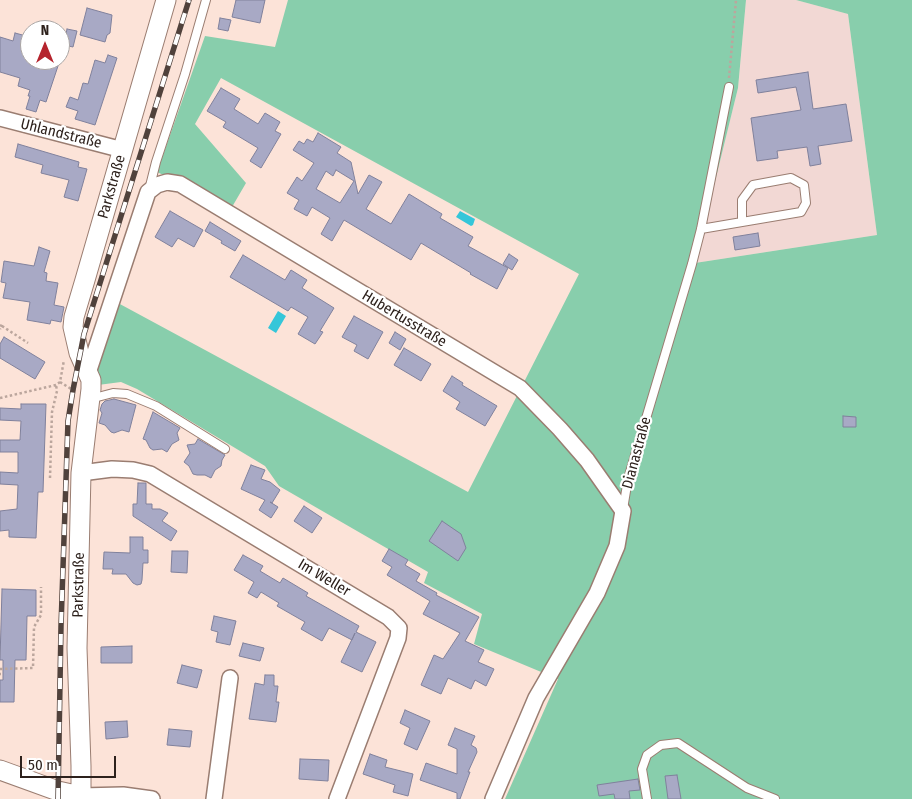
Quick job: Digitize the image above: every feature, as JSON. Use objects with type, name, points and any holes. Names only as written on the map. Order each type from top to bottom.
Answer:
[{"type":"street","name":"Parkstraße","points":[[80,798],[81,766],[77,648],[82,473],[91,388],[88,373],[79,353],[74,332],[74,317],[166,0]]},
{"type":"street","name":"Uhlandstraße","points":[[0,118],[123,150]]},
{"type":"street","name":"Hubertusstraße","points":[[148,192],[157,185],[167,182],[180,184],[520,388],[587,460],[623,510]]},
{"type":"street","name":"Parkstraße","points":[[88,373],[148,192]]},
{"type":"street","name":"Im Weller","points":[[82,473],[112,469],[133,470],[150,474],[388,617],[399,628],[398,638],[337,799]]},
{"type":"street","name":"Dianastraße","points":[[493,799],[536,698],[597,593],[617,546],[623,510]]},
{"type":"street","points":[[214,799],[230,678]]},
{"type":"street","points":[[0,770],[80,798],[123,795],[152,799]]},
{"type":"lane","points":[[148,192],[206,0]]},
{"type":"lane","name":"Dianastraße","points":[[623,510],[628,479],[701,229],[729,87]]},
{"type":"lane","points":[[701,229],[801,212],[806,203],[804,185],[791,178],[753,185],[742,200],[742,222]]},
{"type":"lane","points":[[90,399],[113,393],[127,394],[156,406],[226,449]]},
{"type":"lane","points":[[647,799],[642,769],[647,755],[661,745],[678,743],[747,788],[775,799]]},
{"type":"path","points":[[729,87],[736,0]]},
{"type":"path","points":[[1,327],[28,344]]},
{"type":"path","points":[[0,398],[56,385],[60,382],[64,361],[63,353]]},
{"type":"path","points":[[50,478],[52,412],[57,391],[56,385]]},
{"type":"path","points":[[0,669],[33,668],[34,627],[41,615],[41,586]]},
{"type":"shaded area","points":[[746,0],[796,0],[848,14],[877,235],[695,263],[738,88]]},
{"type":"green space","points":[[288,0],[746,0],[738,88],[695,263],[877,235],[848,14],[796,0],[912,0],[912,799],[505,799],[558,679],[474,644],[482,614],[424,583],[428,572],[279,486],[265,466],[137,389],[121,382],[98,385],[94,365],[118,303],[468,492],[579,274],[221,78],[195,124],[246,183],[232,207],[157,172],[205,36],[275,47]]},
{"type":"water","points":[[460,211],[475,219],[473,225],[471,226],[456,217]]},
{"type":"water","points":[[278,311],[286,316],[276,333],[268,328]]},
{"type":"building","points":[[236,0],[265,0],[260,23],[232,17]]},
{"type":"building","points":[[87,8],[112,15],[110,33],[107,35],[105,42],[80,35]]},
{"type":"building","points":[[220,18],[231,20],[228,31],[218,29]]},
{"type":"building","points":[[70,30],[77,31],[73,47],[70,46]]},
{"type":"building","points":[[15,33],[20,34],[20,70],[57,70],[46,102],[40,100],[36,112],[26,109],[30,90],[18,86],[20,78],[0,72],[0,37],[13,41]]},
{"type":"building","points":[[108,55],[117,58],[95,125],[75,119],[78,111],[66,107],[70,97],[78,100],[83,83],[88,84],[95,60],[105,63]]},
{"type":"building","points":[[808,72],[813,109],[846,104],[852,141],[818,146],[821,164],[810,166],[807,147],[777,151],[778,158],[757,161],[751,118],[801,110],[796,87],[758,93],[756,80]]},
{"type":"building","points":[[221,88],[240,99],[234,109],[258,124],[265,113],[280,122],[275,131],[281,134],[261,168],[250,161],[258,148],[223,127],[226,122],[207,111]]},
{"type":"building","points":[[318,133],[341,147],[337,153],[351,162],[358,194],[369,175],[382,182],[366,209],[391,224],[409,194],[442,214],[440,218],[473,237],[468,246],[508,268],[497,289],[421,243],[411,260],[344,220],[332,241],[321,234],[330,218],[312,207],[307,216],[294,209],[299,200],[287,193],[297,177],[302,181],[314,163],[293,150],[299,141],[304,144],[307,139],[313,142]],"holes":[[[336,170],[354,181],[340,203],[316,189],[326,171],[333,176]]]},
{"type":"building","points":[[18,144],[79,162],[78,167],[87,169],[78,201],[64,197],[69,180],[41,173],[43,165],[15,157]]},
{"type":"building","points":[[170,211],[203,230],[194,247],[178,238],[172,247],[155,237]]},
{"type":"building","points":[[210,222],[241,241],[235,251],[205,231]]},
{"type":"building","points":[[758,233],[760,246],[735,250],[733,237]]},
{"type":"building","points":[[39,247],[50,251],[44,272],[47,273],[46,281],[58,283],[54,305],[64,307],[61,322],[51,320],[50,324],[27,320],[30,302],[3,298],[6,283],[1,282],[4,261],[34,266]]},
{"type":"building","points":[[509,254],[518,260],[512,270],[503,264]]},
{"type":"building","points":[[243,255],[285,280],[291,270],[307,280],[302,288],[334,308],[320,331],[323,332],[315,344],[298,334],[308,317],[291,307],[288,311],[230,277]]},
{"type":"building","points":[[354,316],[383,332],[368,359],[354,351],[357,345],[342,337]]},
{"type":"building","points":[[395,332],[406,339],[400,350],[389,343]]},
{"type":"building","points":[[4,337],[45,362],[35,379],[0,358],[0,344]]},
{"type":"building","points":[[404,348],[431,364],[421,381],[394,365]]},
{"type":"building","points":[[452,376],[463,383],[462,385],[497,406],[485,426],[456,409],[460,402],[443,391]]},
{"type":"building","points":[[114,399],[136,405],[129,432],[122,430],[114,433],[105,425],[99,423],[102,404],[105,401]]},
{"type":"building","points":[[21,404],[46,404],[43,492],[38,492],[36,538],[9,537],[9,530],[0,531],[0,511],[17,509],[18,485],[0,484],[0,472],[18,473],[18,452],[0,452],[0,440],[20,440],[21,421],[0,420],[0,408],[21,409]]},
{"type":"building","points":[[153,412],[180,428],[177,433],[179,440],[172,444],[167,452],[162,449],[153,450],[146,440],[143,439]]},
{"type":"building","points":[[843,416],[856,417],[856,427],[843,427]]},
{"type":"building","points":[[198,439],[225,455],[221,466],[215,470],[211,478],[205,475],[193,474],[189,466],[184,462],[190,453],[187,445],[195,444]]},
{"type":"building","points":[[251,465],[265,470],[261,479],[270,482],[280,490],[272,503],[270,502],[278,507],[271,518],[259,510],[265,500],[241,489]]},
{"type":"building","points":[[138,483],[146,483],[146,504],[152,504],[152,509],[160,509],[168,513],[162,521],[177,531],[171,541],[133,516],[133,504],[137,504]]},
{"type":"building","points":[[304,506],[322,518],[312,533],[294,521]]},
{"type":"building","points":[[442,521],[461,534],[466,548],[458,561],[429,541]]},
{"type":"building","points":[[130,537],[143,537],[143,550],[148,550],[148,563],[143,563],[141,584],[137,585],[126,574],[112,574],[113,569],[103,569],[104,552],[130,553]]},
{"type":"building","points":[[389,549],[408,560],[405,565],[420,574],[416,581],[437,593],[436,595],[479,617],[465,641],[484,650],[478,662],[494,669],[486,686],[475,680],[471,689],[448,678],[441,694],[421,685],[434,655],[443,659],[460,633],[423,614],[430,601],[387,575],[392,567],[382,561]]},
{"type":"building","points":[[172,551],[188,551],[187,573],[171,572]]},
{"type":"building","points":[[243,555],[263,566],[260,571],[280,583],[283,578],[308,593],[306,596],[359,626],[356,632],[376,642],[362,672],[341,662],[352,640],[329,628],[322,641],[301,629],[305,622],[277,606],[279,603],[261,592],[257,598],[248,593],[254,582],[234,570]]},
{"type":"building","points":[[2,589],[36,590],[36,616],[27,616],[26,660],[15,660],[14,702],[0,702],[0,680],[3,680],[3,660],[0,660]]},
{"type":"building","points":[[214,616],[236,621],[230,645],[216,642],[218,632],[211,630]]},
{"type":"building","points":[[243,643],[264,648],[260,661],[239,656]]},
{"type":"building","points":[[132,646],[132,663],[101,663],[101,647]]},
{"type":"building","points":[[182,665],[202,670],[197,688],[177,683]]},
{"type":"building","points":[[265,675],[274,675],[274,686],[278,686],[276,702],[279,702],[276,722],[249,719],[255,683],[264,685]]},
{"type":"building","points":[[405,710],[430,721],[417,750],[404,744],[410,728],[400,723]]},
{"type":"building","points":[[127,721],[128,737],[106,739],[105,722]]},
{"type":"building","points":[[455,728],[475,736],[471,745],[476,748],[477,752],[468,772],[470,772],[460,799],[457,799],[457,793],[420,780],[426,763],[457,774],[457,749],[448,745]]},
{"type":"building","points":[[169,729],[192,731],[190,747],[167,745]]},
{"type":"building","points":[[370,754],[387,760],[385,767],[413,774],[408,796],[393,792],[395,785],[363,774]]},
{"type":"building","points":[[300,759],[329,760],[328,781],[299,779]]},
{"type":"building","points":[[677,775],[681,799],[668,799],[665,776]]},
{"type":"building","points":[[638,779],[640,790],[629,791],[630,799],[615,799],[614,794],[599,796],[597,785]]},
{"type":"railway","points":[[58,799],[61,626],[68,421],[73,390],[84,334],[189,0]]}]
